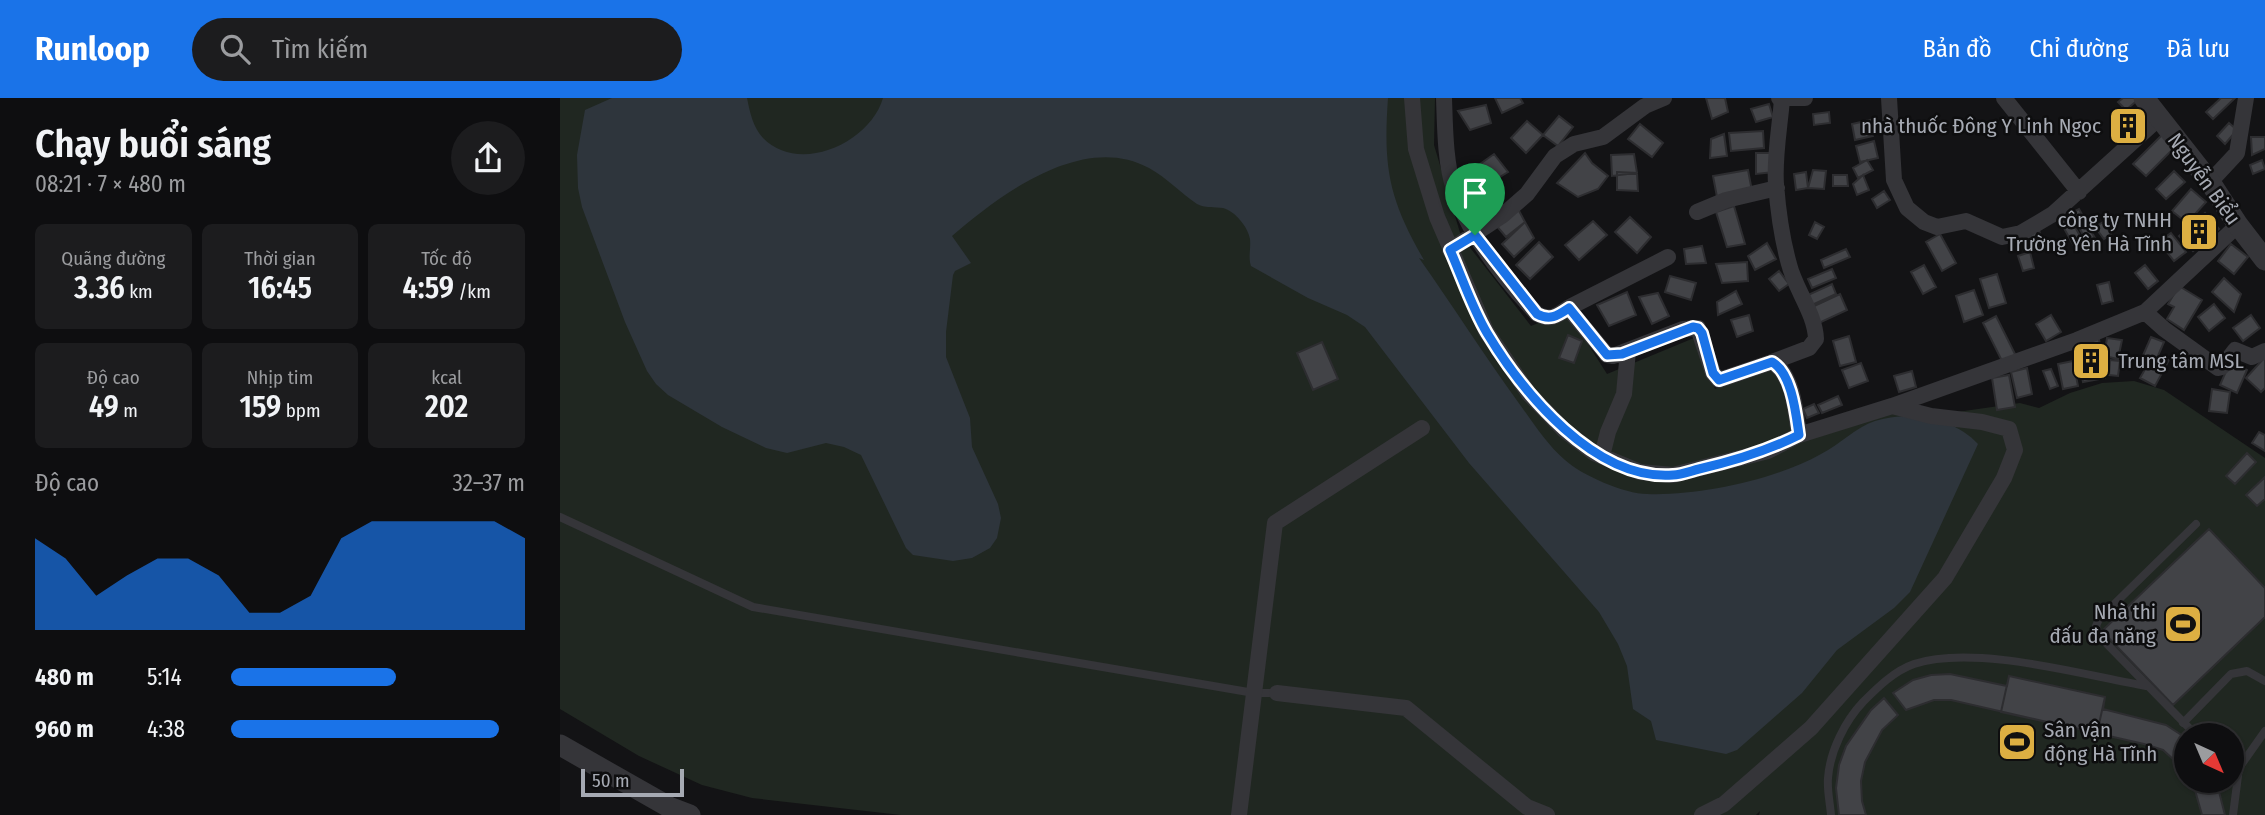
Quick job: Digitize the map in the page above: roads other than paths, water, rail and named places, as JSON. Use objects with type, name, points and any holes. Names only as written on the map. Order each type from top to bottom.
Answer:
[{"type":"street","points":[[1412,98],[1416,149],[1437,217],[1486,331],[1529,394],[1564,430],[1602,456],[1640,472],[1673,475],[1768,451],[1799,435],[1892,407],[2077,340],[2145,312],[2238,225]]},
{"type":"street","points":[[1444,98],[1452,186],[1462,210],[1475,235],[1537,314],[1545,318],[1556,316],[1668,257]]},
{"type":"street","points":[[1450,250],[1475,235],[1527,194],[1555,156],[1574,144],[1603,137],[1645,106],[1664,98]]},
{"type":"street","points":[[1569,308],[1607,355],[1628,351],[1693,327],[1698,328],[1702,333],[1713,373],[1719,380],[1808,348],[1816,339],[1815,327],[1799,294],[1789,264],[1777,188],[1780,98],[1805,98]]},
{"type":"street","points":[[1889,98],[1894,180],[1907,208],[1924,222],[1937,227],[1966,221],[2002,237],[2021,233],[2053,214],[2159,118]]},
{"type":"street","points":[[2004,98],[2079,192]]},
{"type":"street","name":"Nguyễn Biểu","points":[[2144,98],[2210,182],[2265,260]]},
{"type":"street","points":[[2210,182],[2237,153],[2246,98]]},
{"type":"street","points":[[1697,212],[1726,200],[1777,188]]},
{"type":"street","points":[[2145,312],[2218,368],[2222,367],[2235,350],[2252,357],[2265,351]]},
{"type":"street","points":[[1602,456],[1608,432],[1624,394],[1628,351]]},
{"type":"street","points":[[1772,362],[1784,373],[1795,407],[1799,435]]},
{"type":"street","points":[[1702,815],[1724,804],[1811,728],[1928,598],[1945,578],[2004,478],[2015,450],[2009,429],[1892,407]]},
{"type":"street","points":[[1239,815],[1275,523],[1422,428]]},
{"type":"street","points":[[1277,693],[1406,708],[1527,807],[1547,815]]},
{"type":"street","points":[[560,745],[669,807],[690,815]]},
{"type":"lane","points":[[560,517],[753,607],[1254,693],[1277,693]]},
{"type":"lane","points":[[2196,524],[2099,619],[2096,626],[2100,637],[2183,723],[2231,674],[2247,671],[2265,681]]},
{"type":"lane","points":[[1831,815],[1828,778],[1834,748],[1853,712],[1884,680],[1914,664],[1960,657],[2004,660],[2146,686]]},
{"type":"lane","points":[[2244,756],[2265,731]]},
{"type":"lane","points":[[2233,815],[2234,793]]},
{"type":"place","name":"nhà thuốc Đông Y Linh Ngọc","points":[[2128,126]]},
{"type":"place","name":"công ty TNHH Trường Yên Hà Tĩnh","points":[[2199,232]]},
{"type":"place","name":"Trung tâm MSL","points":[[2091,361]]},
{"type":"place","name":"Nhà thi đấu đa năng","points":[[2183,624]]},
{"type":"place","name":"Sân vận động Hà Tĩnh","points":[[2017,742]]}]
